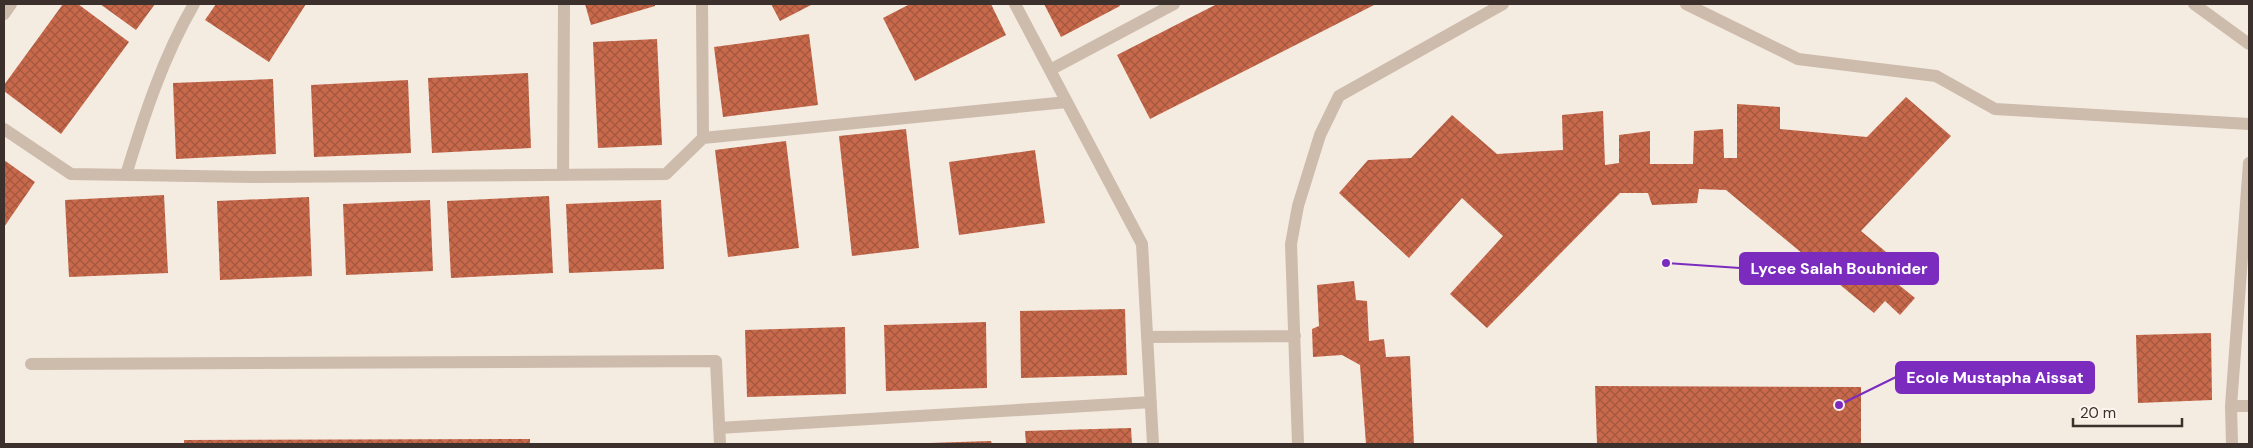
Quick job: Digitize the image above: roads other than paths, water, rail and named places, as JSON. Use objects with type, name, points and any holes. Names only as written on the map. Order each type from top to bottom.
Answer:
[{"type":"street","points":[[4,14],[11,4]]},
{"type":"street","points":[[126,175],[145,113],[181,26],[194,4]]},
{"type":"street","points":[[563,175],[566,7],[564,4]]},
{"type":"street","points":[[702,4],[703,138]]},
{"type":"street","points":[[1015,4],[1142,244],[1153,444]]},
{"type":"street","points":[[1050,70],[1174,4]]},
{"type":"street","points":[[1298,444],[1292,244],[1298,206],[1320,135],[1339,96],[1503,4]]},
{"type":"street","points":[[1686,4],[1798,59],[1936,76],[1996,109],[2249,124]]},
{"type":"street","points":[[2194,4],[2249,44]]},
{"type":"street","points":[[4,129],[71,174],[253,177],[666,174],[703,138],[1067,102]]},
{"type":"street","points":[[2232,444],[2231,406],[2249,163]]},
{"type":"street","points":[[1148,337],[1295,336]]},
{"type":"street","points":[[31,364],[716,361],[720,444]]},
{"type":"street","points":[[719,428],[1151,402]]},
{"type":"street","points":[[2231,406],[2249,406]]},
{"type":"place","name":"Lycee Salah Boubnider","points":[[1666,263]]},
{"type":"place","name":"Ecole Mustapha Aissat","points":[[1839,405]]}]
